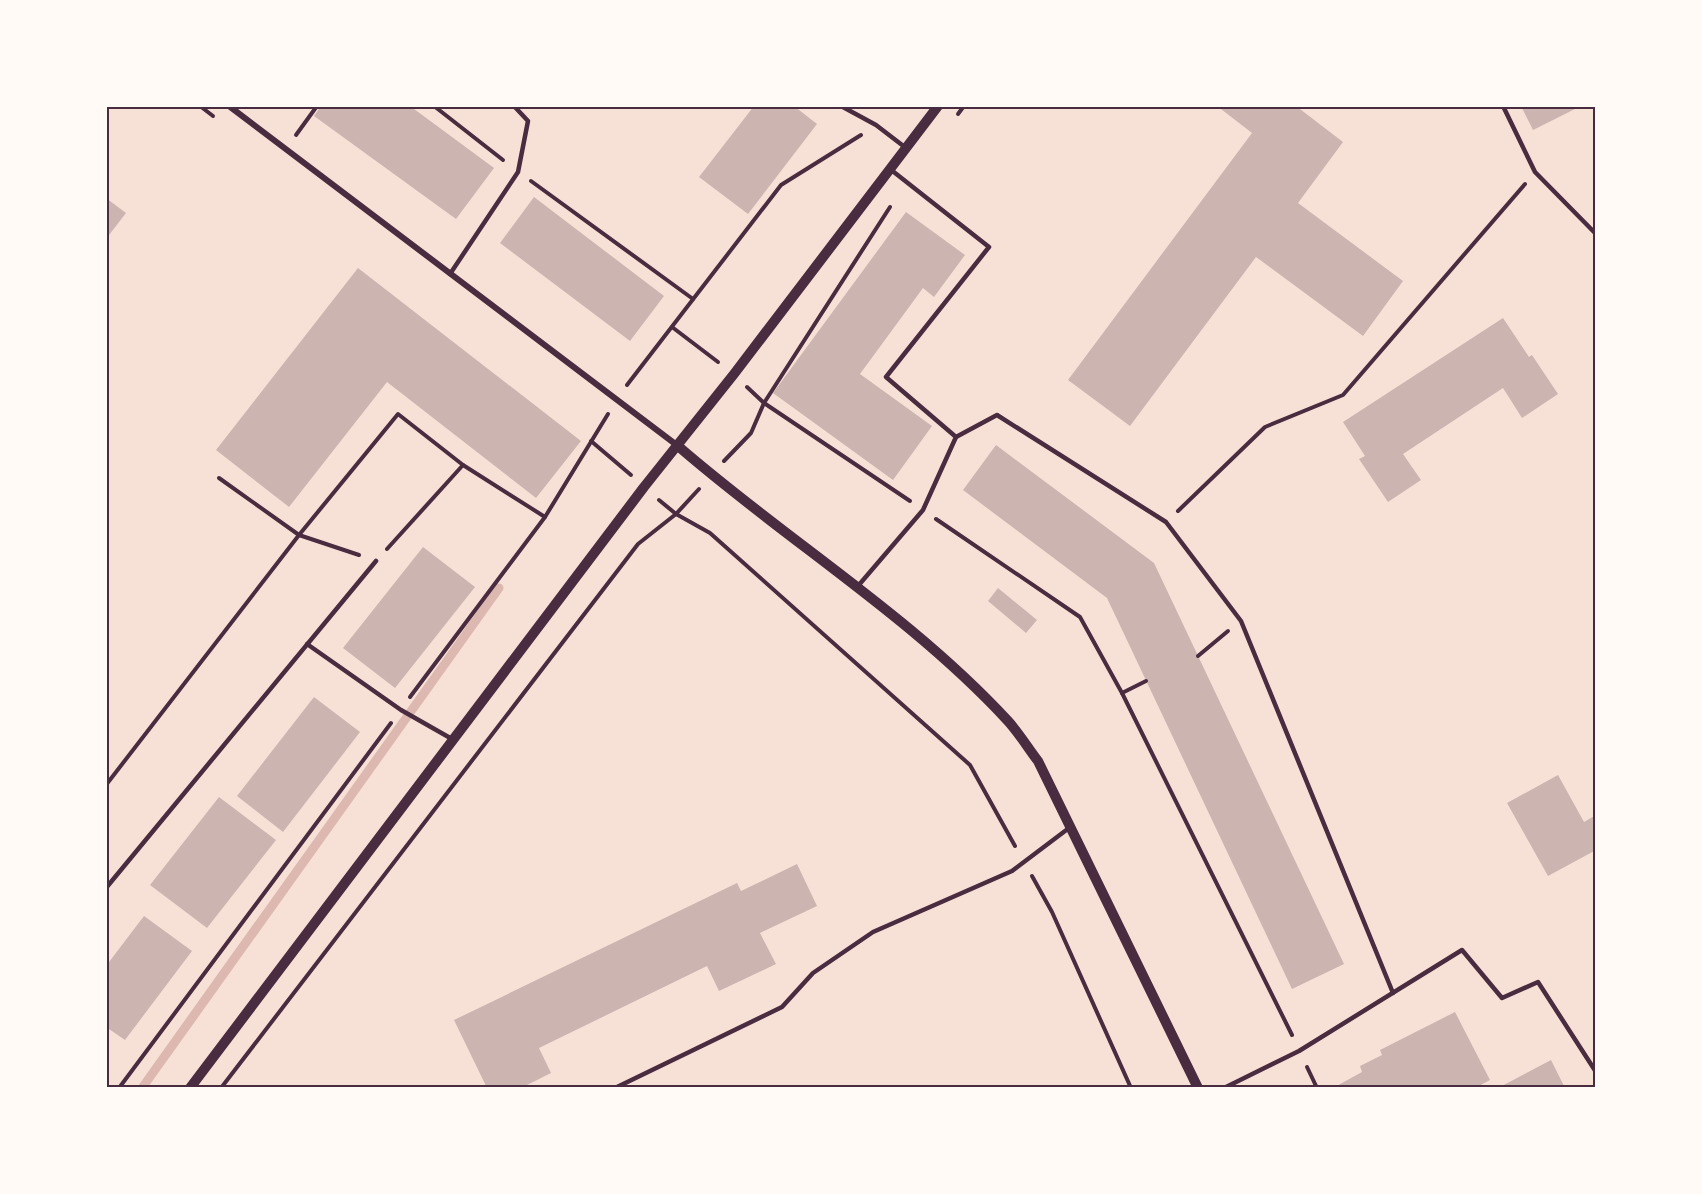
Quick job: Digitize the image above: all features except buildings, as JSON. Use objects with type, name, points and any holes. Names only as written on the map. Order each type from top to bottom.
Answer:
[{"type":"street","points":[[229,106],[678,446],[711,475],[858,586],[955,669],[1009,723],[1038,761],[1198,1088]]},
{"type":"street","points":[[190,1088],[644,488],[938,106]]},
{"type":"lane","points":[[450,274],[518,172],[528,121],[514,106]]},
{"type":"lane","points":[[841,106],[876,125],[906,148]]},
{"type":"lane","points":[[1503,106],[1535,172],[1596,234]]},
{"type":"lane","points":[[890,169],[989,247],[886,377],[956,437]]},
{"type":"lane","points":[[858,586],[923,510],[956,437],[997,415],[1166,522],[1241,621],[1393,993]]},
{"type":"lane","points":[[106,888],[376,561]]},
{"type":"lane","points":[[307,644],[401,710],[454,741]]},
{"type":"lane","points":[[615,1088],[782,1007],[813,973],[873,932],[1012,871],[1071,827]]},
{"type":"lane","points":[[1224,1088],[1299,1051],[1462,950],[1502,998],[1538,982],[1596,1072]]},
{"type":"path","points":[[285,149],[317,106]]},
{"type":"path","points":[[434,106],[518,172],[693,299]]},
{"type":"path","points":[[957,116],[964,106]]},
{"type":"path","points":[[119,1088],[545,518],[616,399],[780,185],[876,125]]},
{"type":"path","points":[[1166,522],[1265,427],[1343,395],[1535,172]]},
{"type":"path","points":[[221,1088],[638,544],[676,514],[751,433],[764,403],[906,181]]},
{"type":"path","points":[[106,785],[299,535],[398,414],[463,465],[545,518]]},
{"type":"path","points":[[591,441],[676,514],[710,533],[969,765],[1052,912],[1131,1088]]},
{"type":"path","points":[[219,478],[299,535],[376,561],[463,465]]},
{"type":"path","points":[[1198,656],[1241,621]]},
{"type":"path","points":[[1146,681],[1122,693],[1317,1088]]},
{"type":"waterway","points":[[142,1088],[499,588]]}]
